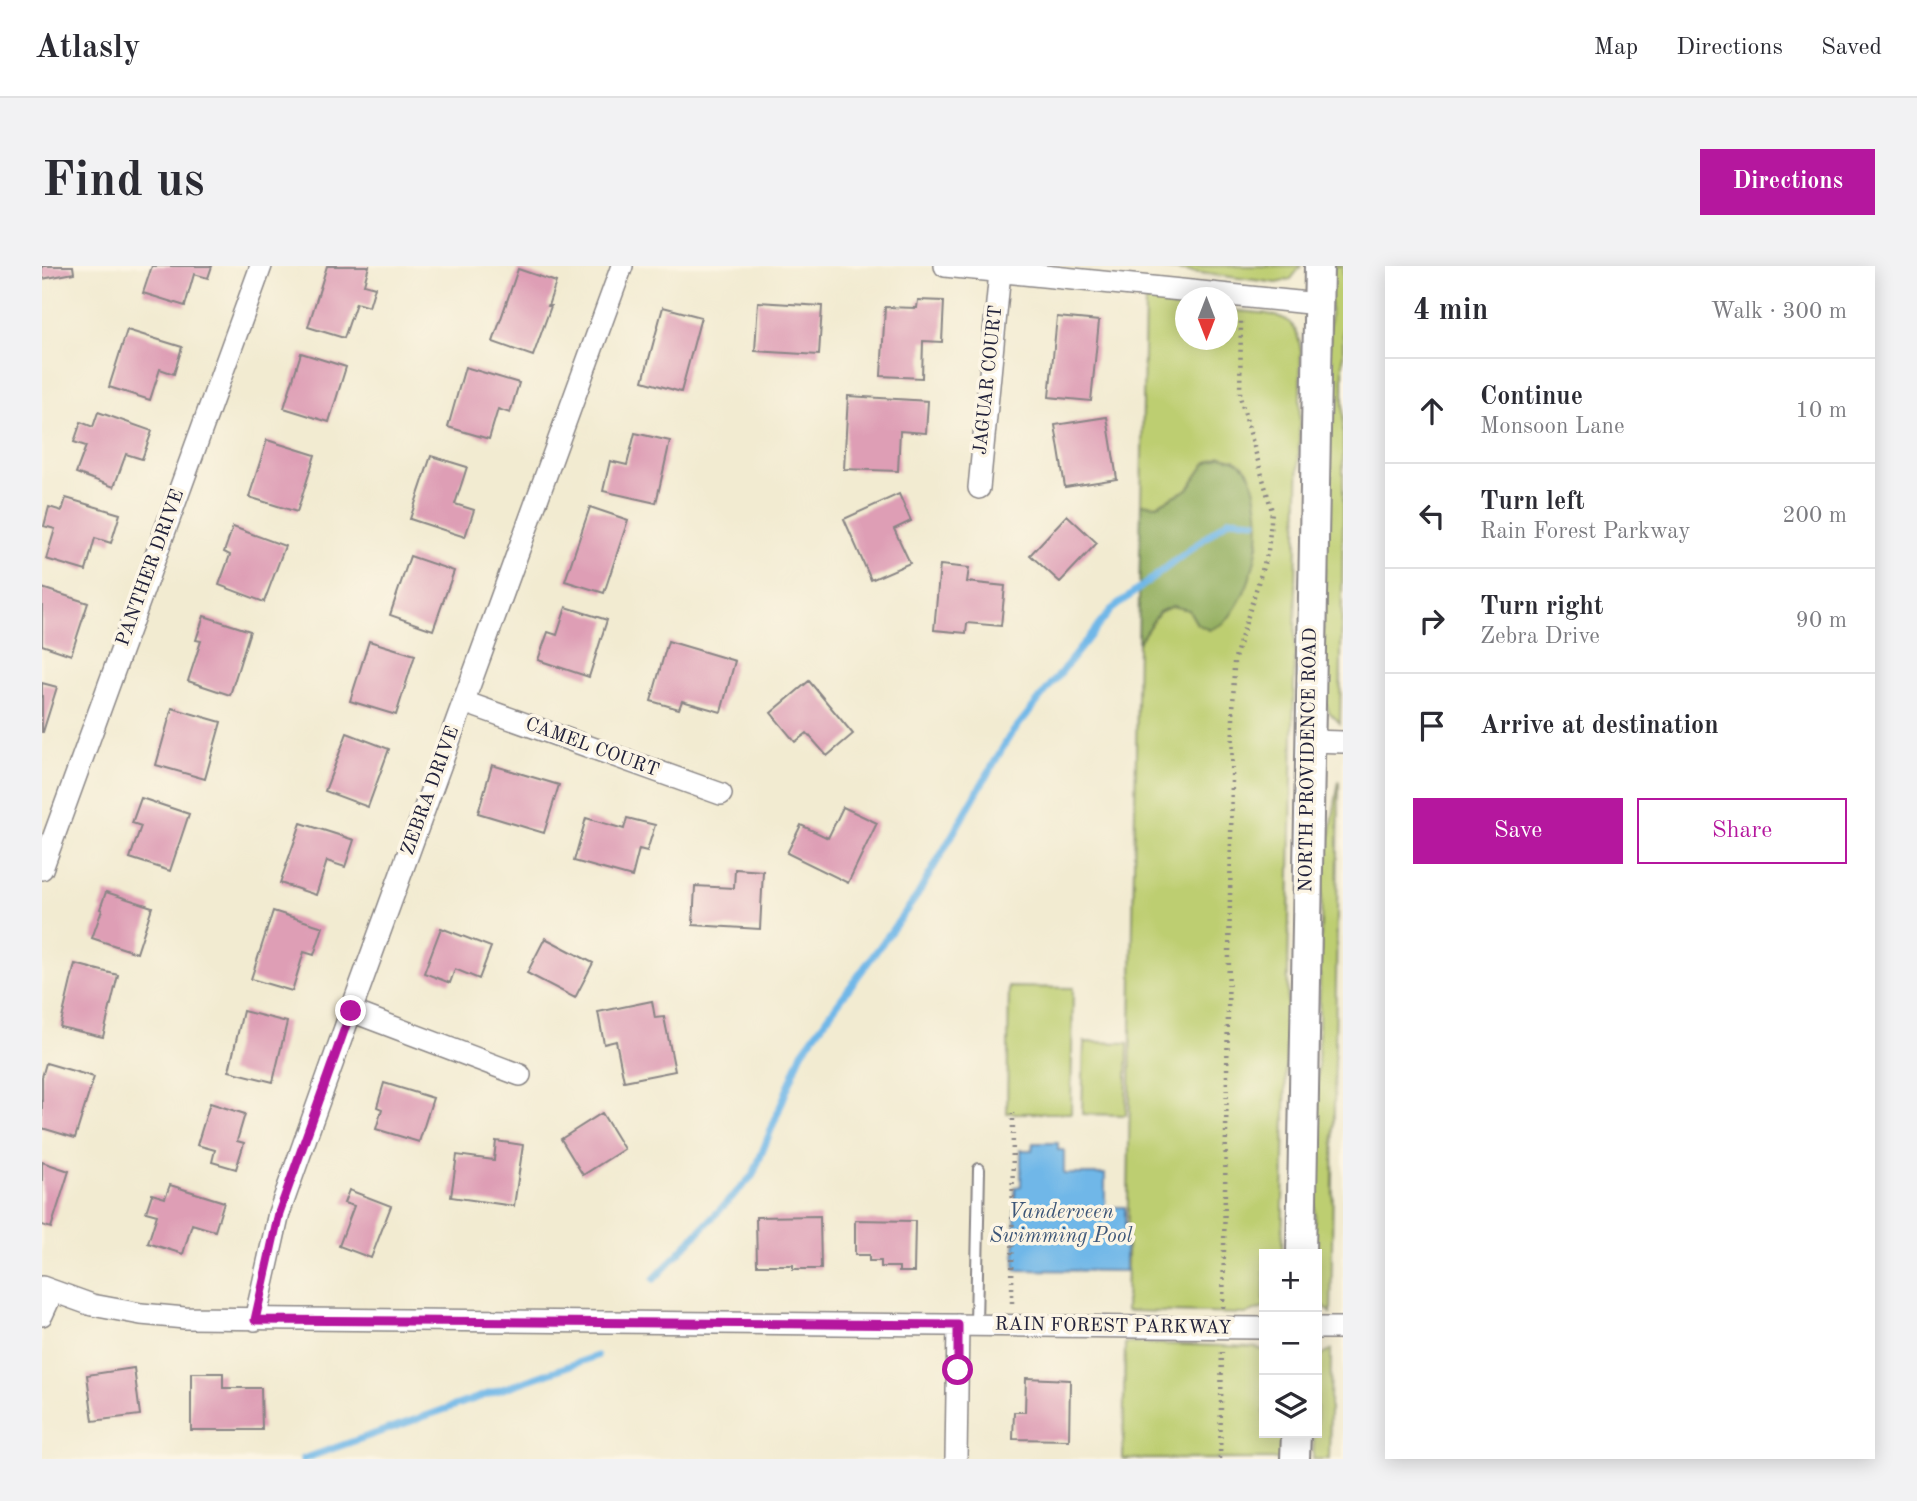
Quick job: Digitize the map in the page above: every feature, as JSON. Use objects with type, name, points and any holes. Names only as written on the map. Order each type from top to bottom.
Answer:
[{"type":"street","name":"PANTHER DRIVE","points":[[42,869],[261,266]]},
{"type":"street","name":"ZEBRA DRIVE","points":[[255,1320],[279,1213],[622,266]]},
{"type":"street","points":[[945,266],[1318,304]]},
{"type":"street","name":"NORTH PROVIDENCE ROAD","points":[[1301,1249],[1319,266]]},
{"type":"street","name":"JAGUAR COURT","points":[[979,488],[1000,272]]},
{"type":"street","name":"CAMEL COURT","points":[[464,702],[721,794]]},
{"type":"street","points":[[1309,741],[1343,742]]},
{"type":"street","points":[[351,1011],[520,1074]]},
{"type":"street","points":[[42,1315],[47,1289]]},
{"type":"street","name":"RAIN FOREST PARKWAY","points":[[47,1289],[92,1304],[141,1314],[185,1318],[1259,1328]]},
{"type":"street","points":[[956,1459],[967,1325]]},
{"type":"street","points":[[1322,1328],[1343,1328]]},
{"type":"street","points":[[1295,1459],[1296,1438]]},
{"type":"lane","points":[[967,1325],[979,1169]]},
{"type":"path","points":[[1223,1304],[1234,661],[1268,551],[1272,512],[1240,397],[1241,316]]},
{"type":"path","points":[[1012,1303],[1013,1112]]},
{"type":"path","points":[[1220,1459],[1222,1351]]},
{"type":"green space","points":[[1146,266],[1301,266],[1291,279],[1277,283]]},
{"type":"green space","points":[[1331,266],[1343,266],[1340,723],[1329,712],[1322,691]]},
{"type":"green space","points":[[1145,300],[1175,304],[1175,350],[1238,350],[1238,311],[1268,314],[1288,321],[1294,327],[1301,351],[1282,1249],[1259,1249],[1259,1310],[1246,1314],[1126,1311],[1138,643],[1159,612],[1172,606],[1189,610],[1197,624],[1225,622],[1240,598],[1252,570],[1259,541],[1235,459],[1221,456],[1206,463],[1188,489],[1157,505],[1141,504]]},
{"type":"green space","points":[[1221,456],[1237,461],[1245,467],[1251,477],[1256,497],[1259,529],[1255,561],[1244,592],[1227,620],[1219,626],[1209,630],[1197,624],[1189,610],[1172,606],[1159,612],[1138,643],[1141,504],[1157,505],[1188,489],[1206,463]]},
{"type":"green space","points":[[1339,781],[1331,1313],[1322,1304],[1322,1249],[1314,1249],[1322,877]]},
{"type":"green space","points":[[1009,987],[1073,988],[1071,1113],[1007,1113]]},
{"type":"green space","points":[[1084,1042],[1128,1043],[1126,1115],[1082,1114]]},
{"type":"green space","points":[[1125,1343],[1259,1349],[1259,1438],[1283,1438],[1283,1459],[1123,1459]]},
{"type":"green space","points":[[1331,1350],[1329,1459],[1313,1459],[1314,1438],[1322,1438],[1323,1354]]},
{"type":"water","name":"Vanderveen Swimming Pool","points":[[1033,1143],[1058,1143],[1058,1150],[1064,1150],[1064,1174],[1105,1174],[1105,1207],[1125,1207],[1125,1271],[1015,1270],[1015,1187],[1021,1186],[1021,1150],[1032,1150]]},
{"type":"building","points":[[42,266],[73,266],[74,273],[42,279]]},
{"type":"building","points":[[152,266],[212,266],[208,278],[194,274],[185,306],[143,293]]},
{"type":"building","points":[[327,266],[369,266],[364,284],[375,287],[369,307],[356,303],[344,338],[308,327]]},
{"type":"building","points":[[518,269],[556,282],[548,306],[551,306],[533,356],[493,342]]},
{"type":"building","points":[[918,300],[944,301],[942,342],[923,341],[922,378],[881,376],[885,307],[917,308]]},
{"type":"building","points":[[758,302],[822,306],[819,355],[755,351]]},
{"type":"building","points":[[663,307],[701,317],[681,392],[643,381]]},
{"type":"building","points":[[1057,317],[1099,321],[1091,401],[1049,397]]},
{"type":"building","points":[[127,330],[182,347],[174,374],[160,369],[150,400],[109,387]]},
{"type":"building","points":[[301,353],[346,367],[329,422],[284,408]]},
{"type":"building","points":[[465,367],[519,383],[510,413],[498,409],[489,439],[448,427]]},
{"type":"building","points":[[848,396],[928,401],[926,433],[900,431],[898,471],[844,469]]},
{"type":"building","points":[[98,412],[152,431],[142,459],[126,454],[114,487],[76,473],[86,446],[74,442],[81,422],[93,427]]},
{"type":"building","points":[[1107,417],[1117,479],[1065,487],[1055,425]]},
{"type":"building","points":[[635,433],[670,441],[656,503],[603,491],[610,461],[627,465]]},
{"type":"building","points":[[267,440],[315,455],[297,512],[249,497]]},
{"type":"building","points":[[431,456],[467,467],[455,504],[474,510],[465,537],[410,519]]},
{"type":"building","points":[[899,494],[911,521],[894,529],[910,563],[871,580],[844,519]]},
{"type":"building","points":[[66,498],[120,514],[111,543],[95,538],[86,571],[46,559],[55,529],[44,526],[49,507],[62,511]]},
{"type":"building","points":[[590,507],[628,520],[604,593],[565,581]]},
{"type":"building","points":[[1067,515],[1097,543],[1060,582],[1030,555]]},
{"type":"building","points":[[233,527],[285,546],[264,602],[219,585],[230,555],[224,552]]},
{"type":"building","points":[[410,556],[454,571],[433,630],[390,615]]},
{"type":"building","points":[[940,565],[969,568],[967,582],[1005,586],[1001,626],[967,623],[966,633],[934,630]]},
{"type":"building","points":[[42,588],[88,603],[71,655],[42,645]]},
{"type":"building","points":[[566,607],[607,620],[589,677],[538,660],[548,632],[557,635]]},
{"type":"building","points":[[204,616],[250,631],[230,695],[188,681],[201,641],[196,640]]},
{"type":"building","points":[[369,641],[415,655],[396,715],[350,701]]},
{"type":"building","points":[[668,641],[735,661],[721,712],[682,701],[679,709],[651,701]]},
{"type":"building","points":[[809,681],[853,734],[827,756],[807,733],[795,742],[771,713]]},
{"type":"building","points":[[42,683],[57,687],[43,732],[42,732]]},
{"type":"building","points":[[172,708],[221,722],[205,779],[156,765]]},
{"type":"building","points":[[347,733],[389,749],[368,807],[325,791]]},
{"type":"building","points":[[492,765],[559,785],[544,833],[478,813]]},
{"type":"building","points":[[141,798],[189,814],[170,871],[130,858],[141,826],[132,823]]},
{"type":"building","points":[[843,807],[877,823],[848,883],[787,853],[801,825],[828,838]]},
{"type":"building","points":[[586,818],[624,829],[627,818],[655,825],[647,851],[639,849],[632,877],[574,861]]},
{"type":"building","points":[[301,823],[354,840],[345,867],[327,861],[316,895],[280,883]]},
{"type":"building","points":[[735,869],[763,871],[760,929],[693,925],[695,886],[734,888]]},
{"type":"building","points":[[106,892],[152,907],[137,953],[92,938]]},
{"type":"building","points":[[273,911],[323,927],[314,955],[304,952],[292,991],[251,979]]},
{"type":"building","points":[[441,928],[491,947],[479,979],[455,969],[450,983],[424,973]]},
{"type":"building","points":[[545,938],[593,963],[575,998],[527,973]]},
{"type":"building","points":[[75,964],[118,975],[103,1037],[60,1027]]},
{"type":"building","points":[[652,1001],[655,1018],[664,1017],[675,1071],[624,1081],[616,1041],[604,1044],[598,1012]]},
{"type":"building","points":[[243,1011],[287,1022],[273,1082],[229,1071]]},
{"type":"building","points":[[46,1063],[94,1077],[75,1138],[42,1128],[42,1077]]},
{"type":"building","points":[[384,1083],[433,1098],[419,1142],[376,1129],[382,1109],[377,1107]]},
{"type":"building","points":[[210,1103],[245,1114],[237,1141],[244,1143],[236,1169],[212,1162],[215,1150],[197,1145]]},
{"type":"building","points":[[602,1113],[624,1149],[583,1175],[561,1139]]},
{"type":"building","points":[[496,1141],[523,1145],[514,1206],[451,1197],[457,1155],[494,1160]]},
{"type":"building","points":[[42,1162],[69,1171],[51,1228],[42,1225]]},
{"type":"building","points":[[170,1185],[224,1202],[215,1231],[192,1224],[183,1254],[148,1243],[157,1215],[146,1212],[152,1194],[165,1198]]},
{"type":"building","points":[[349,1190],[391,1206],[371,1258],[339,1246],[354,1206],[344,1203]]},
{"type":"building","points":[[820,1216],[821,1269],[793,1269],[793,1265],[757,1265],[756,1217]]},
{"type":"building","points":[[855,1220],[915,1221],[914,1272],[899,1272],[899,1267],[881,1267],[881,1261],[869,1261],[869,1255],[855,1255]]},
{"type":"building","points":[[134,1368],[140,1415],[93,1421],[87,1375]]},
{"type":"building","points":[[191,1373],[223,1373],[223,1388],[261,1388],[262,1430],[191,1430]]},
{"type":"building","points":[[1026,1378],[1070,1380],[1069,1440],[1013,1439],[1014,1412],[1025,1412]]},
{"type":"waterway","points":[[654,1279],[753,1175],[802,1052],[917,896],[1009,737],[1111,610],[1230,519],[1255,521]]},
{"type":"waterway","points":[[303,1459],[597,1356]]},
{"type":"route","points":[[351,1011],[279,1213],[255,1320],[958,1325],[958,1370]]}]
